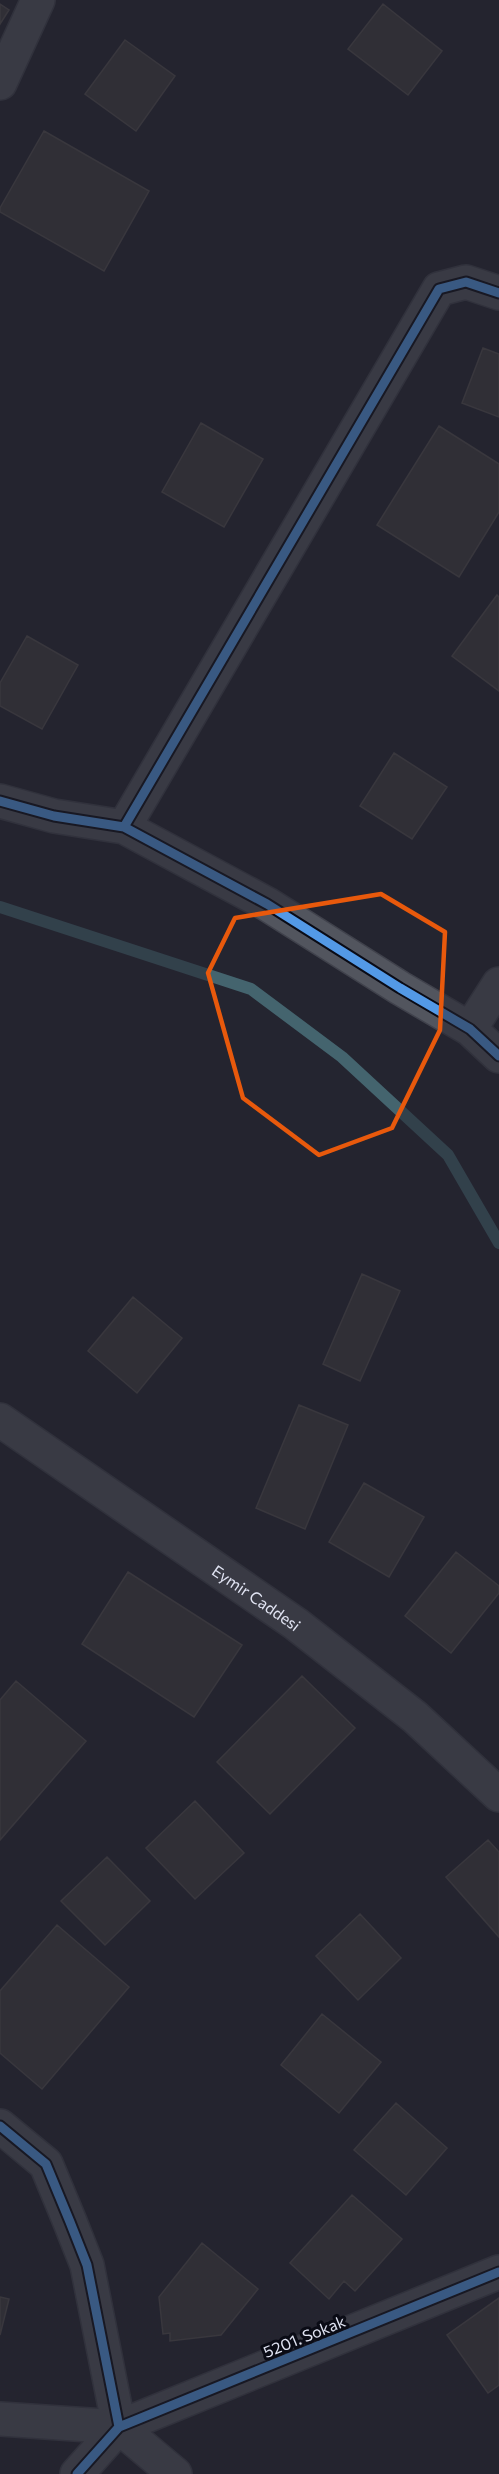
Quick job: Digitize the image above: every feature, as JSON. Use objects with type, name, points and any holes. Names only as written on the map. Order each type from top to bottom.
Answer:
[{"type":"street","points":[[0,83],[38,0]]},
{"type":"street","points":[[124,827],[440,289],[466,282],[499,293]]},
{"type":"street","points":[[0,801],[54,816],[124,827],[267,904],[470,1029],[499,1056]]},
{"type":"street","points":[[470,1029],[499,984]]},
{"type":"street","name":"Eymir Caddesi","points":[[0,1420],[296,1624],[415,1717],[499,1795]]},
{"type":"street","points":[[0,2126],[46,2163],[70,2222],[87,2265],[119,2427]]},
{"type":"street","name":"5201. Sokak","points":[[119,2427],[499,2272]]},
{"type":"street","points":[[0,2419],[119,2427],[175,2474]]},
{"type":"street","points":[[77,2474],[119,2427]]},
{"type":"highlighted area","points":[[381,894],[445,932],[440,1030],[392,1128],[319,1155],[243,1098],[208,973],[235,918]]},
{"type":"building","points":[[0,4],[9,10],[0,24]]},
{"type":"building","points":[[383,4],[442,51],[408,95],[348,49]]},
{"type":"building","points":[[125,40],[175,76],[136,131],[85,94]]},
{"type":"building","points":[[44,131],[149,191],[104,271],[0,212],[0,208]]},
{"type":"building","points":[[483,348],[499,354],[499,417],[462,403]]},
{"type":"building","points":[[201,423],[263,459],[224,527],[162,492]]},
{"type":"building","points":[[439,426],[499,464],[499,512],[459,577],[377,525]]},
{"type":"building","points":[[497,595],[499,597],[499,691],[452,656]]},
{"type":"building","points":[[27,636],[78,665],[42,729],[0,706],[0,683]]},
{"type":"building","points":[[394,753],[447,787],[412,839],[360,806]]},
{"type":"building","points":[[362,1274],[400,1291],[360,1381],[323,1364]]},
{"type":"building","points":[[133,1297],[182,1338],[137,1393],[88,1351]]},
{"type":"building","points":[[299,1405],[348,1425],[305,1529],[256,1508]]},
{"type":"building","points":[[364,1483],[424,1517],[389,1577],[329,1542]]},
{"type":"building","points":[[456,1552],[499,1586],[499,1593],[451,1653],[405,1616]]},
{"type":"building","points":[[128,1572],[242,1645],[194,1717],[82,1644]]},
{"type":"building","points":[[302,1676],[355,1728],[270,1814],[217,1762]]},
{"type":"building","points":[[16,1681],[86,1741],[0,1840],[0,1700]]},
{"type":"building","points":[[195,1801],[244,1853],[195,1899],[146,1848]]},
{"type":"building","points":[[488,1840],[499,1852],[499,1937],[446,1877]]},
{"type":"building","points":[[107,1857],[150,1901],[105,1945],[61,1901]]},
{"type":"building","points":[[360,1914],[401,1958],[358,2000],[316,1956]]},
{"type":"building","points":[[57,1925],[129,1987],[42,2089],[0,2053],[0,1991]]},
{"type":"building","points":[[322,2014],[381,2062],[339,2113],[281,2065]]},
{"type":"building","points":[[396,2103],[447,2148],[406,2195],[354,2150]]},
{"type":"building","points":[[352,2195],[402,2239],[355,2291],[344,2281],[329,2299],[290,2263]]},
{"type":"building","points":[[202,2243],[258,2289],[221,2335],[170,2341],[170,2333],[163,2334],[159,2297]]},
{"type":"building","points":[[0,2297],[9,2299],[0,2335]]},
{"type":"building","points":[[499,2298],[499,2385],[488,2393],[447,2335]]},
{"type":"waterway","points":[[0,907],[251,989],[342,1057],[448,1155],[499,1243]]},
{"type":"cycle path","points":[[124,827],[439,289],[466,282],[499,293]]},
{"type":"cycle path","points":[[0,801],[54,816],[124,827],[267,904],[470,1029],[499,1056]]},
{"type":"cycle path","points":[[0,2126],[46,2164],[70,2222],[87,2265],[119,2427]]},
{"type":"cycle path","points":[[77,2474],[119,2427],[499,2272]]}]
